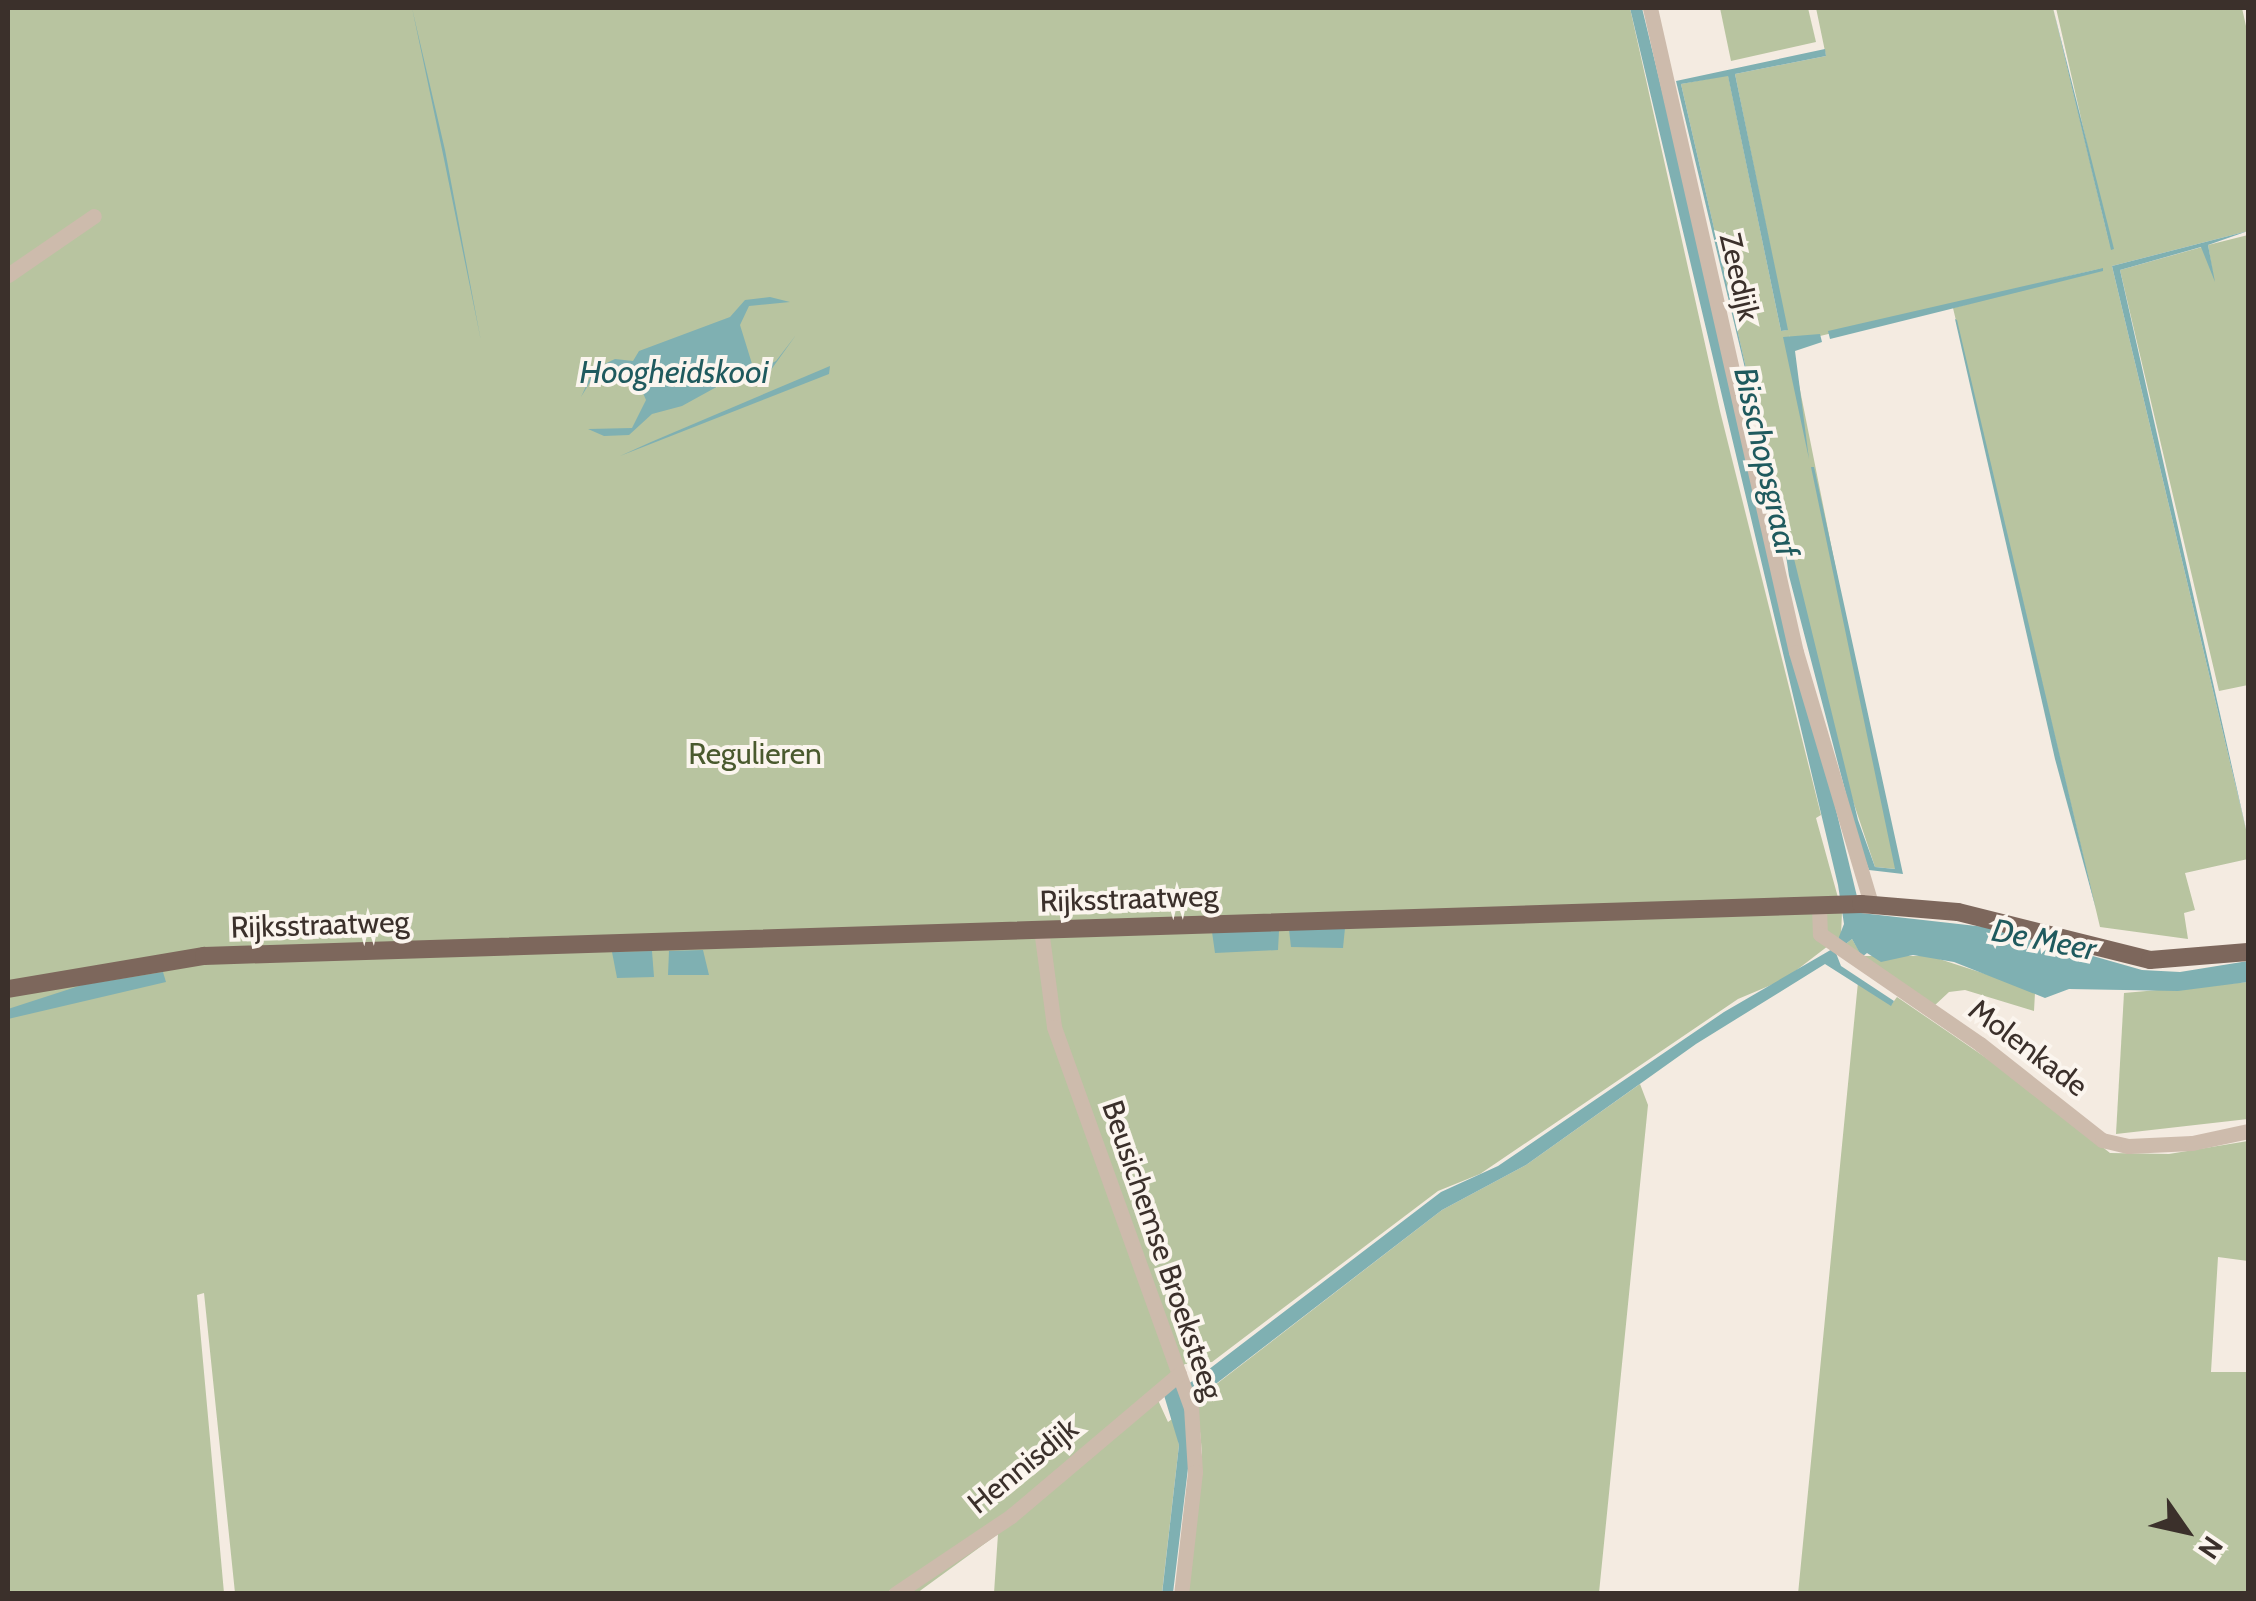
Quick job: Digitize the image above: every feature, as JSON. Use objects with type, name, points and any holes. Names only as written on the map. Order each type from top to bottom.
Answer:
[{"type":"main road","name":"Rijksstraatweg","points":[[8,989],[204,956],[1866,904],[1958,912],[2150,960],[2248,952]]},
{"type":"street","name":"Zeedijk","points":[[1650,8],[1796,652],[1866,904]]},
{"type":"street","points":[[8,274],[94,216]]},
{"type":"street","name":"Molenkade","points":[[1827,906],[1820,934],[1980,1044],[2102,1140],[2128,1146],[2192,1143],[2248,1132]]},
{"type":"street","name":"Beusichemse Broeksteeg","points":[[1041,928],[1054,1027],[1191,1407],[1195,1472],[1181,1594]]},
{"type":"street","name":"Hennisdijk","points":[[896,1594],[1011,1516],[1181,1378]]},
{"type":"green space","name":"Regulieren","points":[[8,8],[1630,8],[1720,411],[1821,815],[1816,818],[1842,912],[1841,936],[1785,979],[1738,999],[1480,1174],[1438,1191],[1212,1362],[1185,1364],[1010,1510],[886,1593],[235,1593],[204,1293],[197,1295],[224,1593],[8,1593]]},
{"type":"green space","points":[[1720,8],[1808,8],[1816,42],[1731,61]]},
{"type":"green space","points":[[1816,8],[2053,8],[2111,250],[2056,8],[2242,8],[2248,35],[2248,231],[2112,266],[2248,838],[2248,859],[2185,873],[2195,910],[2184,913],[2188,939],[2100,927],[1953,308],[2103,268],[1820,336],[1791,341],[1789,335],[1896,869],[1875,867],[1850,792],[1772,482],[1681,84],[1728,75],[1781,331],[1787,330],[1735,74],[1826,56]]},
{"type":"green space","points":[[2248,235],[2248,685],[2219,691],[2120,270],[2202,247],[2213,275],[2208,245]]},
{"type":"green space","points":[[1852,939],[1862,956],[1930,956],[1998,978],[2035,993],[2034,1011],[1965,990],[1949,992],[1934,1006],[1843,946]]},
{"type":"green space","points":[[1858,982],[1891,1005],[1897,997],[2017,1079],[2110,1153],[2169,1154],[2248,1141],[2248,1261],[2218,1257],[2211,1372],[2248,1372],[2248,1593],[1798,1594]]},
{"type":"green space","points":[[2248,982],[2248,1119],[2116,1134],[2124,993]]},
{"type":"green space","points":[[1640,1084],[1648,1105],[1599,1593],[1185,1594],[1202,1453],[1197,1399],[1442,1210],[1526,1165]]},
{"type":"green space","points":[[1157,1398],[1168,1422],[1175,1417],[1179,1445],[1162,1593],[994,1593],[998,1534],[917,1593],[897,1594]]},
{"type":"water","points":[[412,8],[445,150],[481,341],[444,159]]},
{"type":"water","points":[[1630,8],[1642,8],[1861,913],[1994,928],[2142,970],[2180,972],[2248,961],[2248,982],[2178,991],[2069,989],[2045,998],[1954,962],[1913,955],[1881,962],[1867,953],[1862,957],[1852,939],[1843,946],[1837,942],[1844,924],[1838,885]]},
{"type":"water","points":[[2053,8],[2114,249],[2111,250],[2091,168]]},
{"type":"water","points":[[1825,49],[1826,56],[1735,74],[1788,330],[1781,331],[1728,76],[1681,84],[1768,464],[1676,81]]},
{"type":"water","points":[[2248,231],[2208,245],[2215,282],[2201,247],[2120,270],[2248,838],[2112,266]]},
{"type":"water","points":[[2103,268],[1830,339],[1828,331]]},
{"type":"water","name":"Hoogheidskooi","points":[[770,297],[790,302],[749,306],[740,325],[753,367],[760,369],[776,361],[796,335],[768,374],[731,379],[682,406],[652,414],[629,435],[604,436],[588,429],[632,428],[646,400],[634,372],[616,366],[595,374],[581,397],[594,369],[615,359],[633,361],[639,351],[730,317],[745,300]]},
{"type":"water","points":[[1957,320],[2096,909],[2055,759]]},
{"type":"water","points":[[1820,334],[1822,342],[1795,351],[1809,459],[1783,337]]},
{"type":"water","points":[[830,366],[829,374],[620,456],[651,442]]},
{"type":"water","points":[[1811,467],[1903,874],[1869,870],[1789,576],[1775,481],[1858,820],[1875,867],[1895,869]]},
{"type":"water","points":[[1345,928],[1343,948],[1291,947],[1289,930]]},
{"type":"water","points":[[1279,931],[1278,950],[1215,953],[1212,932]]},
{"type":"water","points":[[1834,948],[1841,966],[1894,1001],[1891,1006],[1825,964],[1696,1044],[1526,1165],[1442,1210],[1187,1406],[1189,1460],[1173,1593],[1162,1594],[1179,1445],[1163,1392],[1171,1384],[1181,1389],[1204,1373],[1441,1192],[1498,1166],[1724,1012]]},
{"type":"water","points":[[703,950],[709,975],[668,975],[669,951]]},
{"type":"water","points":[[652,951],[654,977],[617,978],[612,952]]},
{"type":"water","points":[[163,972],[166,982],[8,1019],[8,1009],[82,985]]},
{"type":"water label","name":"Bisschopsgraaf","points":[[1766,462]]},
{"type":"water label","name":"De Meer","points":[[2044,940]]}]
